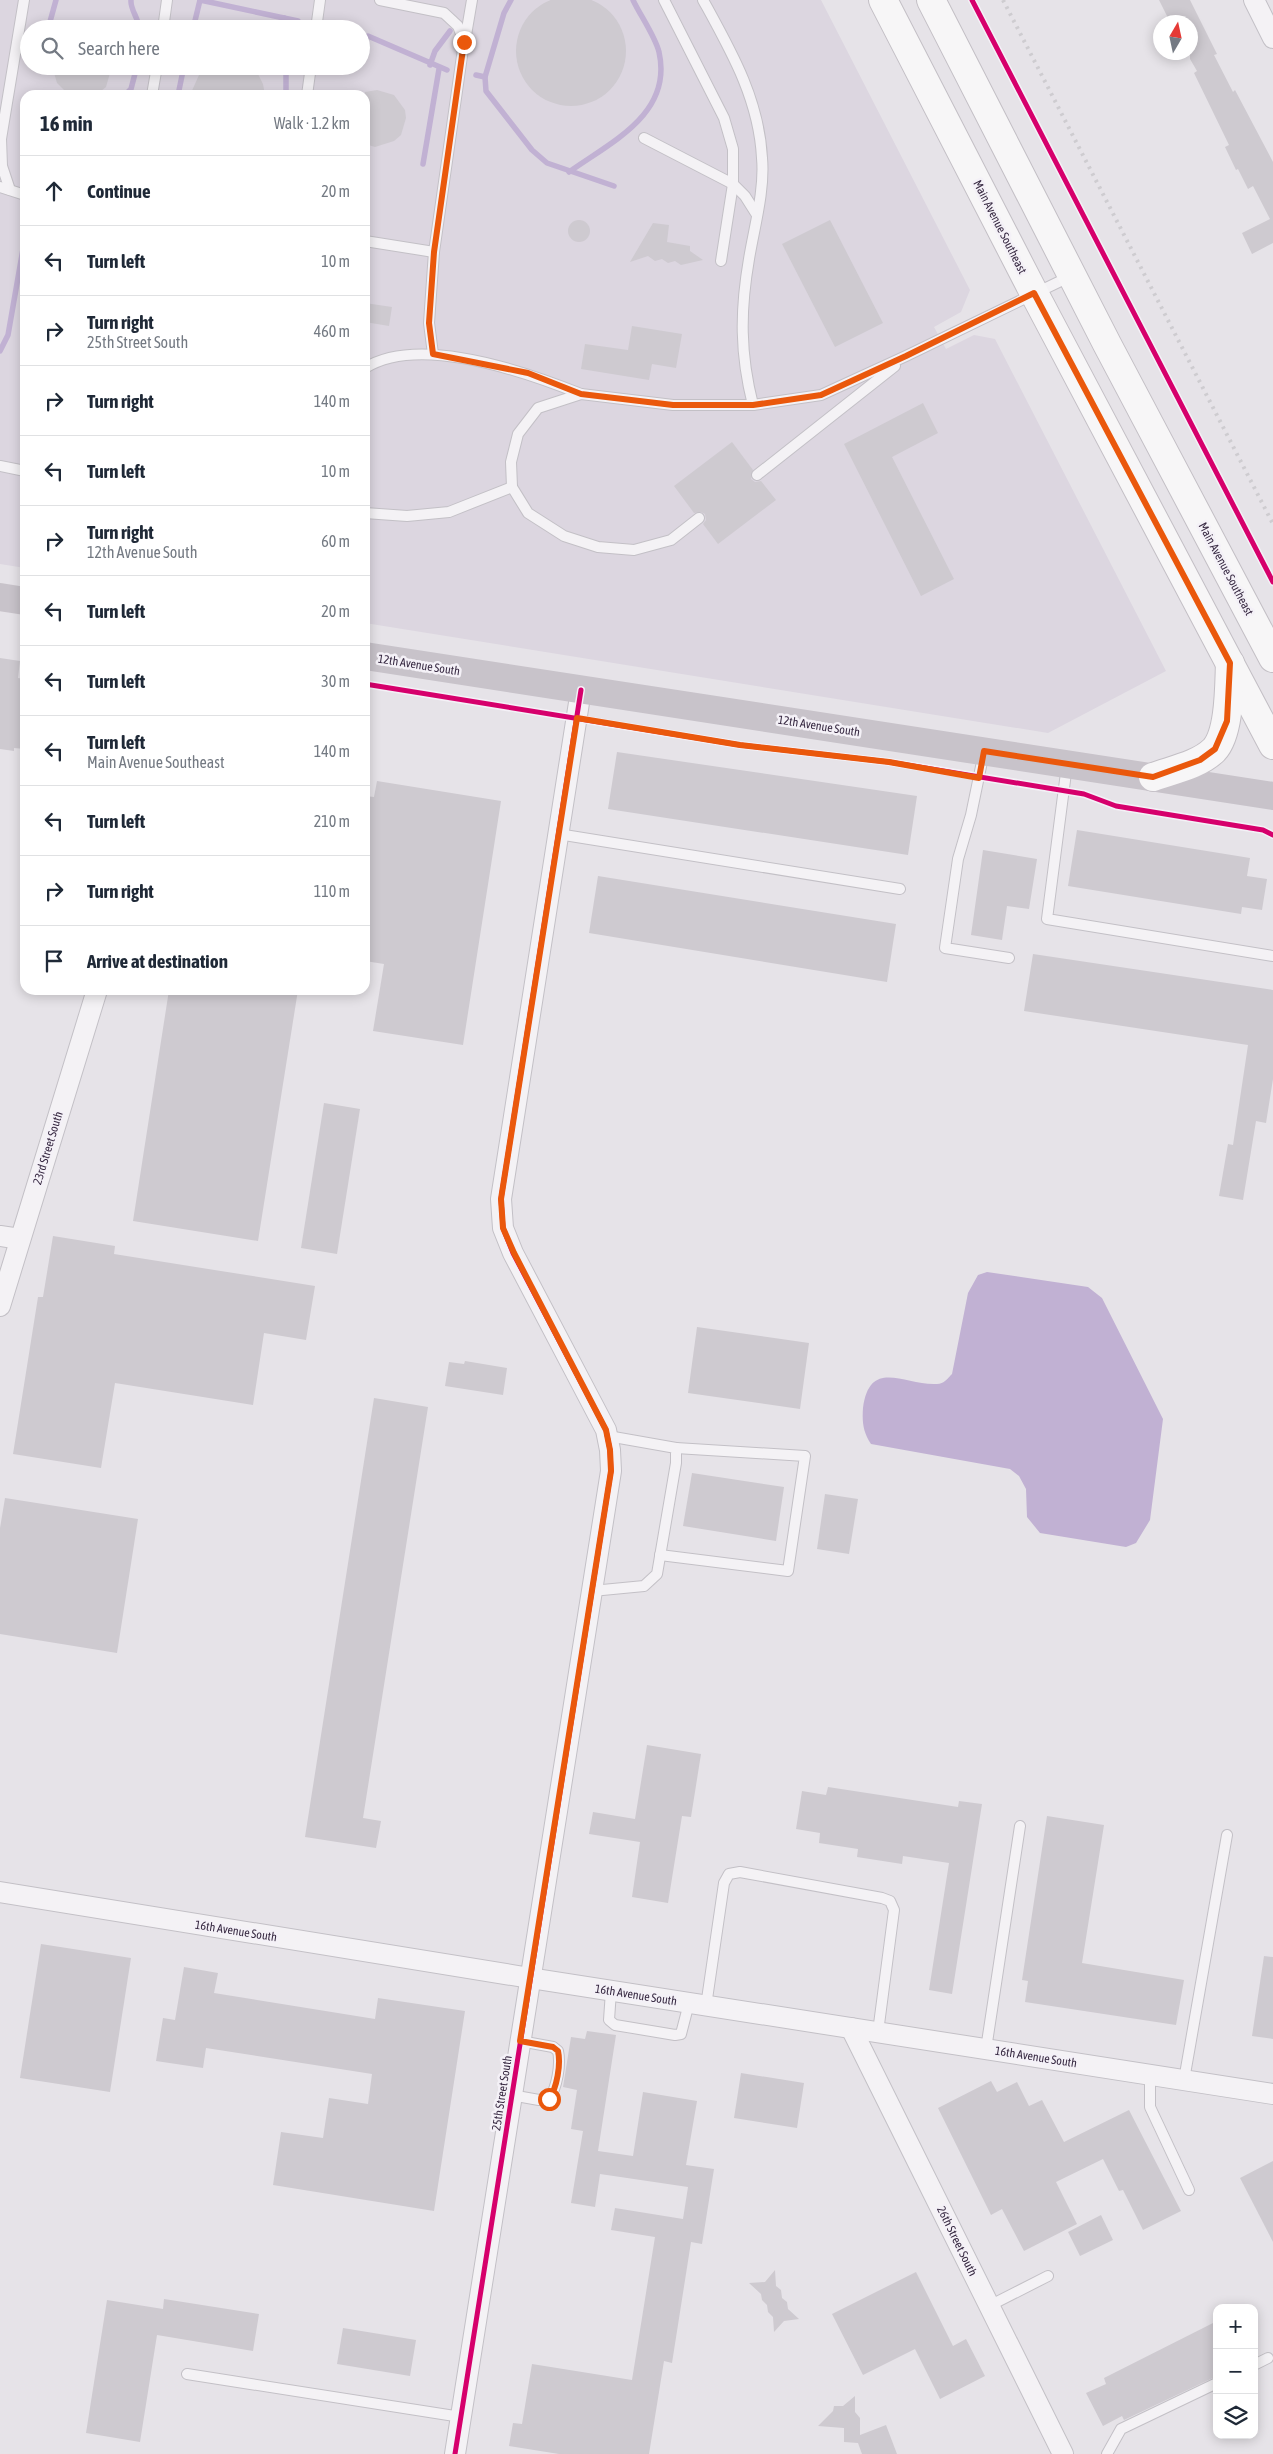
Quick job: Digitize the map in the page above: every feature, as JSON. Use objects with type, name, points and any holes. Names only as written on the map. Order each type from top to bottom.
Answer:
[{"type":"main road","name":"Main Avenue Southeast","points":[[883,0],[1034,293],[1273,744]]},
{"type":"main road","name":"Main Avenue Southeast","points":[[931,0],[1072,275],[1273,658]]},
{"type":"main road","points":[[1153,777],[1200,760],[1215,749],[1227,721],[1230,663]]},
{"type":"street","points":[[1254,0],[1273,38]]},
{"type":"street","points":[[0,597],[20,600]]},
{"type":"street","name":"12th Avenue South","points":[[370,657],[1273,796]]},
{"type":"street","name":"25th Street South","points":[[455,2454],[611,1471],[608,1436],[514,1253],[503,1228],[501,1199],[581,690]]},
{"type":"street","name":"23rd Street South","points":[[0,1306],[95,995]]},
{"type":"street","points":[[0,1236],[20,1239]]},
{"type":"street","name":"16th Avenue South","points":[[0,1892],[611,1991],[1273,2094]]},
{"type":"street","name":"26th Street South","points":[[851,2028],[1063,2454]]},
{"type":"lane","points":[[21,20],[24,0]]},
{"type":"lane","points":[[164,20],[167,0]]},
{"type":"lane","points":[[317,20],[320,0]]},
{"type":"lane","points":[[380,0],[444,13],[458,26],[464,42]]},
{"type":"lane","points":[[433,354],[429,323],[434,252],[464,42],[472,0]]},
{"type":"lane","points":[[664,0],[724,118],[733,149],[733,184],[721,261]]},
{"type":"lane","points":[[704,0],[745,81],[759,126],[763,160],[757,215],[749,262],[742,334],[744,370],[753,405]]},
{"type":"lane","points":[[20,24],[1,139],[5,188],[20,193]]},
{"type":"lane","points":[[153,90],[155,75]]},
{"type":"lane","points":[[308,90],[310,75]]},
{"type":"lane","points":[[644,138],[733,184],[746,196],[757,215]]},
{"type":"lane","points":[[370,243],[434,252]]},
{"type":"lane","points":[[370,366],[398,355],[433,354],[528,373],[581,394],[673,405],[753,405],[821,395],[1072,275]]},
{"type":"lane","points":[[757,475],[838,413],[906,356]]},
{"type":"lane","points":[[581,394],[538,408],[518,434],[511,462],[512,487],[528,513],[564,536],[598,547],[634,550],[671,540],[699,518]]},
{"type":"lane","points":[[0,466],[20,470]]},
{"type":"lane","points":[[370,513],[407,516],[449,512],[512,487]]},
{"type":"lane","points":[[984,751],[971,815],[958,859],[945,948],[1009,958]]},
{"type":"lane","points":[[1067,764],[1047,919],[1273,956]]},
{"type":"lane","points":[[558,834],[900,889]]},
{"type":"lane","points":[[608,1436],[676,1448],[805,1456],[788,1570],[660,1555]]},
{"type":"lane","points":[[592,1590],[644,1586],[657,1574],[676,1463],[676,1448]]},
{"type":"lane","points":[[986,2049],[1020,1826]]},
{"type":"lane","points":[[1184,2080],[1227,1835]]},
{"type":"lane","points":[[611,1991],[608,2015],[609,2020],[615,2025],[675,2035],[682,2034],[697,2004],[724,1883],[729,1874],[740,1872],[890,1901],[894,1910],[878,2032]]},
{"type":"lane","points":[[511,2095],[540,2100],[549,2099],[554,2093],[560,2058],[558,2051],[553,2047],[520,2041]]},
{"type":"lane","points":[[1150,2075],[1150,2108],[1190,2190]]},
{"type":"lane","points":[[989,2306],[1048,2276]]},
{"type":"lane","points":[[1258,2363],[1268,2358]]},
{"type":"lane","points":[[187,2374],[461,2417]]},
{"type":"lane","points":[[1106,2454],[1121,2429],[1213,2385]]},
{"type":"shaded area","points":[[0,0],[821,0],[970,290],[961,312],[934,327],[946,349],[974,335],[995,339],[1166,671],[1048,733],[370,624],[370,90],[20,90],[20,567],[0,564]]},
{"type":"shaded area","points":[[987,1272],[1088,1287],[1102,1298],[1163,1419],[1150,1520],[1136,1543],[1126,1547],[1040,1533],[1027,1517],[1026,1489],[1019,1476],[1010,1469],[871,1444],[868,1440],[864,1427],[863,1408],[867,1392],[873,1383],[881,1379],[891,1378],[925,1384],[939,1384],[952,1374],[968,1293],[978,1275]]},
{"type":"building","points":[[553,-1],[589,-1],[601,5],[617,21],[625,40],[625,62],[617,81],[601,97],[582,105],[560,105],[541,97],[525,81],[517,62],[517,40],[525,21],[541,5]]},
{"type":"building","points":[[1159,0],[1190,0],[1198,15],[1166,15]]},
{"type":"building","points":[[1198,16],[1217,54],[1214,55],[1233,92],[1235,90],[1273,162],[1273,243],[1252,254],[1242,233],[1270,219],[1253,186],[1248,189],[1238,169],[1236,170],[1225,147],[1229,145],[1194,73],[1197,71],[1191,60],[1198,60]]},
{"type":"building","points":[[55,75],[109,75],[106,87],[102,90],[64,90],[57,83]]},
{"type":"building","points":[[199,75],[258,75],[264,90],[192,90]]},
{"type":"building","points":[[377,90],[394,95],[405,110],[406,118],[401,135],[394,141],[375,147],[370,146],[370,91]]},
{"type":"building","points":[[575,220],[583,220],[590,227],[590,235],[583,242],[575,242],[568,235],[568,227]]},
{"type":"building","points":[[830,220],[883,323],[835,347],[782,244]]},
{"type":"building","points":[[653,223],[669,225],[667,242],[690,246],[690,251],[703,260],[681,265],[675,261],[668,263],[662,259],[655,261],[648,256],[630,262]]},
{"type":"building","points":[[370,304],[392,307],[389,326],[370,323]]},
{"type":"building","points":[[632,326],[682,334],[676,368],[652,364],[649,380],[581,369],[585,344],[628,350]]},
{"type":"building","points":[[923,403],[938,433],[892,457],[954,579],[921,596],[844,444]]},
{"type":"building","points":[[732,442],[753,470],[751,479],[755,482],[761,481],[776,500],[718,544],[703,524],[706,520],[705,514],[701,512],[694,513],[674,486]]},
{"type":"building","points":[[0,658],[20,661],[18,678],[20,678],[20,749],[14,748],[14,751],[0,749]]},
{"type":"building","points":[[617,752],[917,796],[908,855],[608,809]]},
{"type":"building","points":[[377,781],[501,801],[463,1045],[373,1031],[384,964],[370,962],[370,797],[374,797]]},
{"type":"building","points":[[1077,830],[1250,858],[1247,876],[1267,879],[1262,910],[1242,907],[1241,914],[1068,886]]},
{"type":"building","points":[[983,850],[1037,859],[1029,909],[1007,906],[1002,940],[971,935]]},
{"type":"building","points":[[598,876],[896,924],[887,982],[589,933]]},
{"type":"building","points":[[1033,954],[1273,990],[1273,1079],[1266,1123],[1256,1121],[1243,1200],[1219,1196],[1228,1144],[1233,1145],[1248,1045],[1024,1011]]},
{"type":"building","points":[[168,995],[297,995],[258,1241],[133,1221]]},
{"type":"building","points":[[324,1103],[360,1109],[337,1254],[301,1248]]},
{"type":"building","points":[[53,1236],[115,1246],[114,1254],[315,1286],[306,1340],[264,1333],[253,1405],[115,1383],[101,1468],[13,1454],[38,1297],[43,1297]]},
{"type":"building","points":[[697,1327],[809,1343],[800,1409],[688,1393]]},
{"type":"building","points":[[465,1361],[507,1368],[503,1395],[445,1386],[449,1362],[464,1364]]},
{"type":"building","points":[[374,1398],[428,1407],[363,1818],[381,1821],[376,1848],[305,1837]]},
{"type":"building","points":[[692,1473],[784,1487],[776,1541],[683,1526]]},
{"type":"building","points":[[825,1494],[858,1499],[849,1554],[817,1549]]},
{"type":"building","points":[[5,1498],[138,1519],[117,1653],[0,1634],[0,1528]]},
{"type":"building","points":[[647,1745],[701,1754],[691,1817],[682,1816],[668,1903],[632,1897],[640,1842],[589,1834],[593,1812],[635,1819]]},
{"type":"building","points":[[828,1787],[958,1807],[959,1801],[982,1804],[952,1994],[929,1990],[949,1863],[903,1856],[902,1864],[857,1857],[858,1849],[819,1843],[820,1833],[796,1829],[802,1791],[826,1795]]},
{"type":"building","points":[[1047,1816],[1104,1825],[1082,1963],[1184,1980],[1176,2025],[1025,2002],[1028,1981],[1022,1980]]},
{"type":"building","points":[[41,1944],[131,1958],[110,2092],[20,2078]]},
{"type":"building","points":[[1264,1956],[1273,1957],[1273,2039],[1252,2036]]},
{"type":"building","points":[[184,1967],[218,1973],[214,1993],[375,2019],[378,1998],[465,2011],[434,2211],[273,2185],[281,2132],[323,2138],[329,2098],[368,2104],[372,2074],[206,2048],[203,2068],[156,2061],[163,2018],[175,2020]]},
{"type":"building","points":[[587,2031],[616,2035],[598,2151],[633,2156],[643,2092],[697,2101],[686,2165],[714,2169],[702,2244],[691,2242],[672,2363],[664,2361],[649,2454],[559,2454],[509,2446],[513,2423],[522,2424],[532,2364],[632,2380],[655,2237],[611,2230],[615,2208],[683,2219],[688,2187],[600,2174],[595,2207],[571,2203],[583,2131],[571,2129],[577,2090],[563,2087],[571,2037],[585,2039]]},
{"type":"building","points":[[741,2073],[804,2083],[797,2128],[734,2118]]},
{"type":"building","points":[[991,2081],[997,2092],[1017,2082],[1029,2106],[1042,2100],[1064,2142],[1129,2110],[1181,2211],[1143,2230],[1123,2190],[1119,2191],[1103,2159],[1056,2182],[1077,2224],[1024,2251],[1002,2209],[991,2215],[938,2108]]},
{"type":"building","points":[[1273,2161],[1273,2242],[1240,2178]]},
{"type":"building","points":[[1101,2215],[1113,2240],[1080,2256],[1068,2232]]},
{"type":"building","points":[[775,2270],[776,2286],[781,2290],[782,2298],[787,2302],[788,2309],[799,2319],[784,2321],[774,2332],[773,2317],[768,2312],[767,2305],[762,2300],[761,2294],[749,2283],[765,2282]]},
{"type":"building","points":[[916,2272],[953,2346],[966,2339],[985,2376],[940,2399],[915,2349],[863,2375],[832,2314]]},
{"type":"building","points":[[164,2299],[259,2314],[253,2351],[157,2335],[140,2442],[86,2433],[107,2300],[163,2309]]},
{"type":"building","points":[[1213,2323],[1213,2378],[1124,2420],[1122,2416],[1103,2426],[1086,2393],[1106,2384],[1104,2378]]},
{"type":"building","points":[[343,2328],[416,2340],[410,2376],[337,2364]]},
{"type":"building","points":[[855,2396],[855,2412],[860,2418],[860,2435],[886,2425],[897,2454],[862,2454],[858,2443],[844,2442],[844,2428],[818,2426],[833,2411],[834,2406],[843,2406]]},
{"type":"waterway","points":[[50,20],[56,0]]},
{"type":"waterway","points":[[131,0],[138,20]]},
{"type":"waterway","points":[[200,0],[293,20]]},
{"type":"waterway","points":[[195,20],[200,0]]},
{"type":"waterway","points":[[511,0],[504,13],[485,77],[486,91],[532,150],[547,163],[614,186]]},
{"type":"waterway","points":[[569,172],[620,137],[635,124],[648,109],[657,93],[661,74],[659,52],[651,32],[633,0]]},
{"type":"waterway","points":[[430,65],[435,51],[450,31]]},
{"type":"waterway","points":[[370,37],[447,70]]},
{"type":"waterway","points":[[423,164],[439,69]]},
{"type":"waterway","points":[[130,90],[135,75]]},
{"type":"waterway","points":[[179,90],[182,75]]},
{"type":"waterway","points":[[286,75],[286,90]]},
{"type":"waterway","points":[[476,75],[485,77]]},
{"type":"waterway","points":[[0,351],[8,335],[20,266]]},
{"type":"railway","points":[[1003,0],[1273,524]]},
{"type":"cycle path","points":[[972,0],[1273,582]]},
{"type":"cycle path","points":[[370,685],[740,745],[889,762],[1084,794],[1116,806],[1263,830],[1273,835]]},
{"type":"cycle path","points":[[455,2454],[611,1471],[610,1450],[606,1430],[513,1253],[503,1228],[501,1199],[581,690]]},
{"type":"route","points":[[464,42],[434,252],[429,323],[433,354],[528,373],[581,394],[673,405],[753,405],[821,395],[906,356],[1034,293],[1230,663],[1227,721],[1215,749],[1200,760],[1153,777],[984,751],[979,778],[889,762],[740,745],[577,718],[501,1199],[503,1228],[514,1253],[606,1430],[610,1450],[611,1471],[520,2041],[553,2047],[558,2051],[560,2058],[554,2093],[549,2099]]}]
